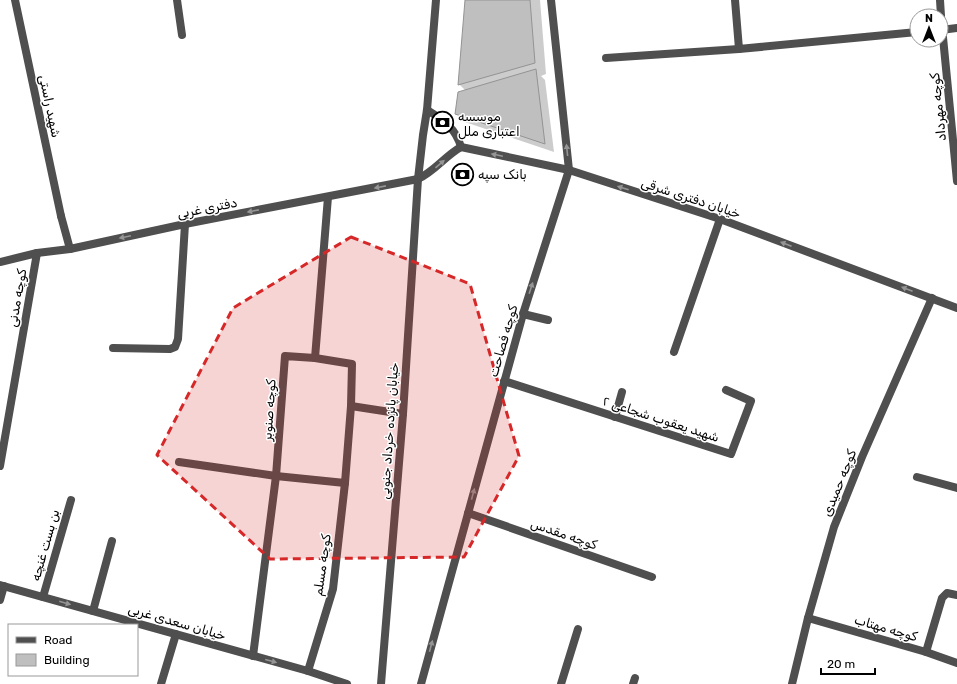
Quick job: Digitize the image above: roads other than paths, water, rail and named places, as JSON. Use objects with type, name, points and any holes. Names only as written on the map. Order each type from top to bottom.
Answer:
[{"type":"street","name":"شهید راستی","points":[[15,0],[61,216],[70,249]]},
{"type":"street","points":[[177,0],[182,35]]},
{"type":"street","points":[[418,179],[428,174],[452,152],[461,147],[458,138],[451,128],[442,119],[427,110],[436,0]]},
{"type":"street","name":"کوچه فصاحت","points":[[421,684],[523,314],[569,170],[551,0]]},
{"type":"street","points":[[735,0],[739,49]]},
{"type":"street","points":[[606,58],[739,49],[909,33]]},
{"type":"street","name":"کوچه مهرداد","points":[[944,48],[957,181]]},
{"type":"street","name":"خیابان پانزده خرداد جنوبی","points":[[381,684],[403,414],[418,179],[427,110]]},
{"type":"street","name":"خیابان دفتری شرقی","points":[[461,147],[569,170],[720,219],[932,298],[955,304]]},
{"type":"street","name":"دفتری غربی","points":[[0,262],[37,253],[70,249],[185,224],[418,179]]},
{"type":"street","points":[[315,358],[328,197]]},
{"type":"street","points":[[674,352],[720,219]]},
{"type":"street","points":[[114,348],[170,349],[175,347],[178,339],[185,224]]},
{"type":"street","name":"کوچه مدنی","points":[[0,466],[37,253]]},
{"type":"street","name":"کوچه حمیدی","points":[[792,684],[808,618],[834,527],[862,457],[932,298]]},
{"type":"street","points":[[523,314],[548,320]]},
{"type":"street","name":"کوچه صنوبر","points":[[254,656],[276,476],[284,356],[315,358]]},
{"type":"street","name":"کوچه مسلم","points":[[308,671],[333,589],[351,406],[352,364],[315,358]]},
{"type":"street","name":"شهید یعقوب شجاعی ۲","points":[[504,381],[731,454],[751,401],[726,390]]},
{"type":"street","points":[[615,417],[622,392]]},
{"type":"street","points":[[351,406],[403,414]]},
{"type":"street","points":[[179,462],[276,476],[344,483]]},
{"type":"street","points":[[917,477],[957,488]]},
{"type":"street","name":"بن بست غنچه","points":[[43,597],[71,500]]},
{"type":"street","name":"کوچه مقدس","points":[[468,513],[652,577]]},
{"type":"street","points":[[93,611],[112,541]]},
{"type":"street","points":[[0,600],[2,585]]},
{"type":"street","name":"خیابان سعدی غربی","points":[[2,585],[308,671],[347,684]]},
{"type":"street","points":[[926,652],[942,598],[947,593],[957,595]]},
{"type":"street","name":"کوچه مهتاب","points":[[808,618],[926,652],[957,663]]},
{"type":"street","points":[[561,684],[578,629]]},
{"type":"street","points":[[161,684],[176,634]]},
{"type":"place","name":"موسسه اعتباری ملل","points":[[443,123]]},
{"type":"place","name":"بانک سپه","points":[[462,174]]}]
